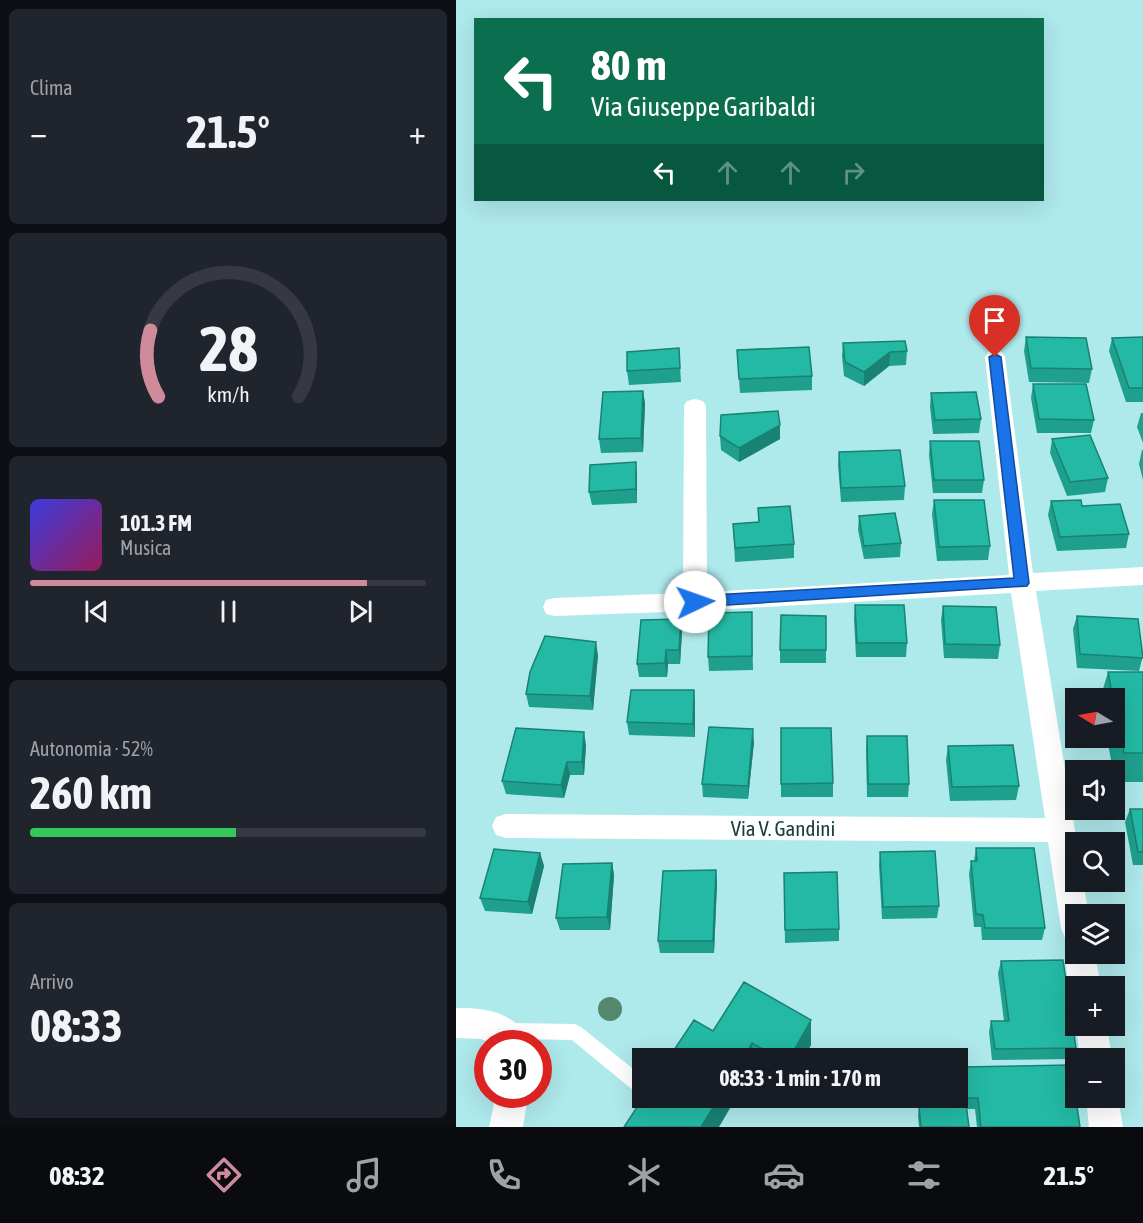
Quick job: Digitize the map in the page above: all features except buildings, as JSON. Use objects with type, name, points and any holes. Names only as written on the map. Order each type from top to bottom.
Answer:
[{"type":"street","points":[[995,357],[1022,583],[1072,904]]},
{"type":"street","points":[[694,406],[695,602]]},
{"type":"street","points":[[555,607],[695,602],[1143,576]]},
{"type":"street","name":"Via V. Gandini","points":[[506,826],[1060,830]]},
{"type":"street","points":[[456,1023],[475,1022],[490,1025],[498,1030]]},
{"type":"street","points":[[506,1127],[510,1108]]},
{"type":"street","points":[[1103,1108],[1106,1127]]},
{"type":"lane","points":[[552,1034],[575,1032],[632,1078]]},
{"type":"route","points":[[695,602],[1022,583],[995,357]]}]
